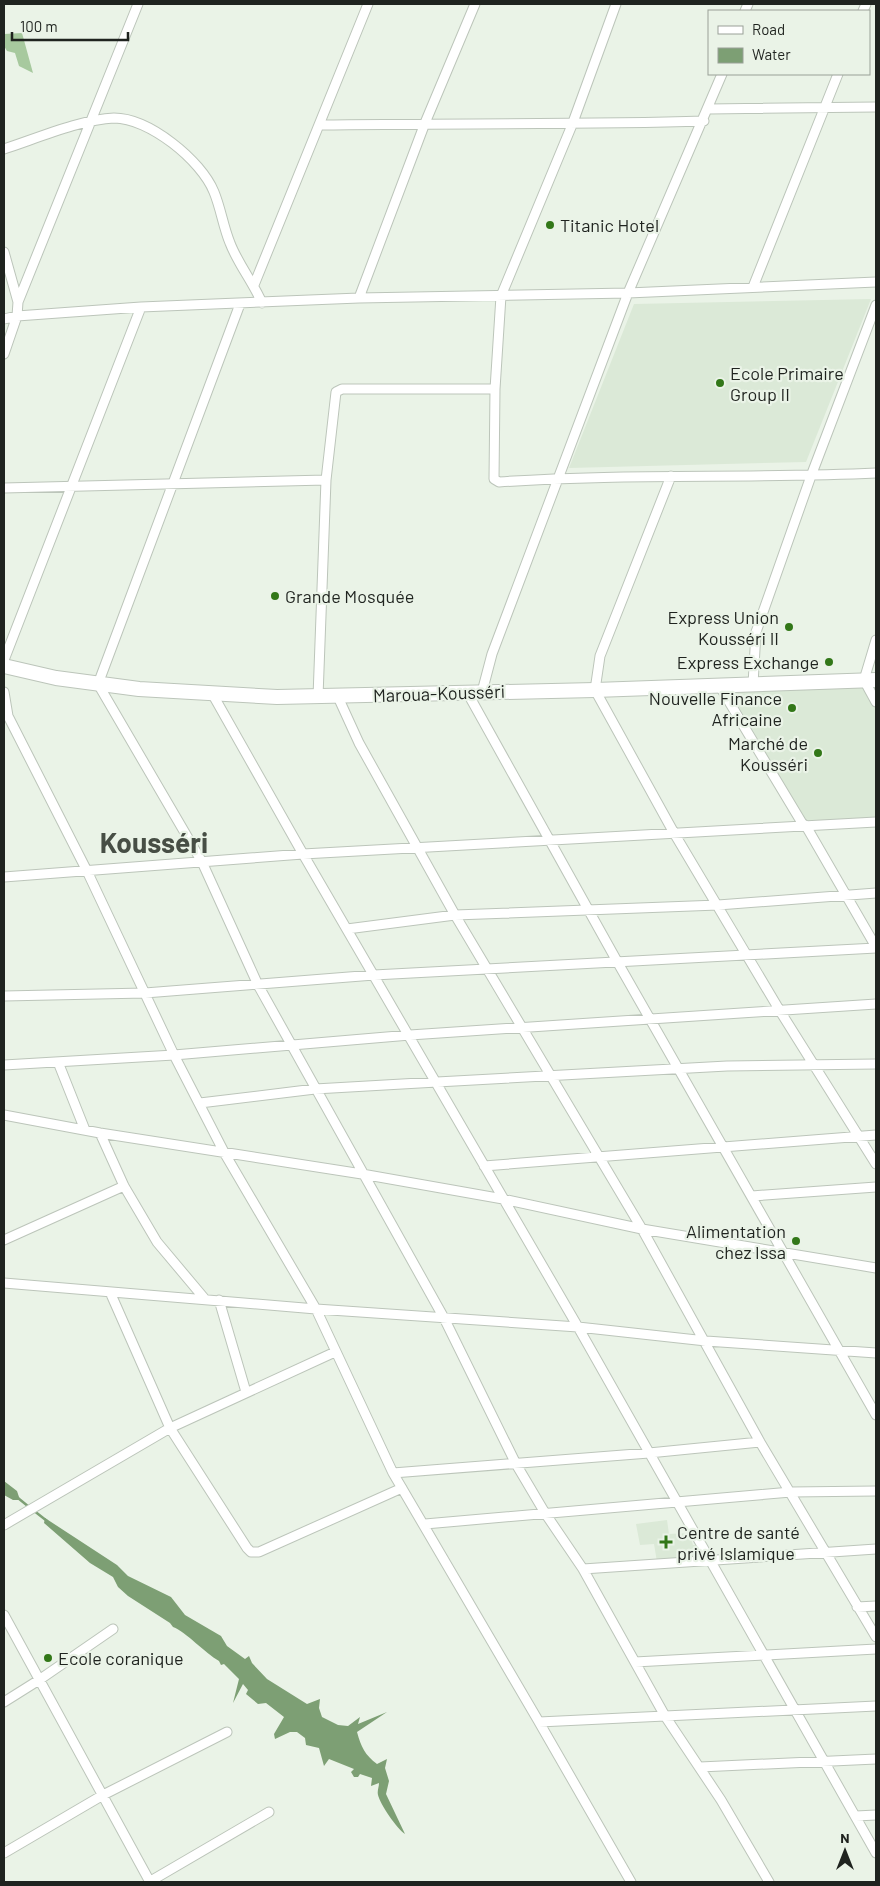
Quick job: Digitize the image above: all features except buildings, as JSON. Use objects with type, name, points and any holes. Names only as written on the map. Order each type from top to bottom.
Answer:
[{"type":"highway","name":"Maroua-Kousséri","points":[[4,666],[98,684],[213,695],[318,697],[596,690],[870,680]]},
{"type":"street","points":[[4,354],[17,316],[18,302],[138,4]]},
{"type":"street","points":[[254,285],[368,4]]},
{"type":"street","points":[[359,298],[425,123],[475,4]]},
{"type":"street","points":[[616,4],[572,125],[502,296],[495,389],[494,479],[499,482],[559,477],[811,476],[876,473]]},
{"type":"street","points":[[482,692],[492,654],[628,294],[709,109],[722,75]]},
{"type":"street","points":[[753,287],[838,75]]},
{"type":"street","points":[[709,109],[876,107]]},
{"type":"street","points":[[4,148],[89,122],[114,118],[144,126],[178,148],[196,167],[213,190],[230,245],[254,285],[262,303]]},
{"type":"street","points":[[320,125],[425,123],[572,125],[704,120]]},
{"type":"street","points":[[4,252],[18,302]]},
{"type":"street","points":[[4,319],[17,316],[140,308],[359,298],[628,294],[876,282]]},
{"type":"street","points":[[240,304],[175,483],[98,684],[202,862],[258,985],[444,1318],[516,1464],[583,1569],[666,1716],[700,1767],[769,1882]]},
{"type":"street","points":[[753,684],[756,632],[811,476],[876,305]]},
{"type":"street","points":[[4,660],[140,308]]},
{"type":"street","points":[[318,697],[326,480],[334,397],[338,389],[495,389]]},
{"type":"street","points":[[671,476],[600,656],[596,690],[674,833],[780,1011],[876,1164]]},
{"type":"street","points":[[4,488],[326,480]]},
{"type":"street","points":[[876,640],[870,680],[876,702]]},
{"type":"street","points":[[4,996],[145,994],[374,975],[876,948],[806,826],[802,823],[719,685]]},
{"type":"street","points":[[4,692],[8,716],[87,871],[174,1055],[225,1154],[316,1309],[393,1473],[425,1524],[631,1882]]},
{"type":"street","points":[[467,692],[587,909],[876,1414]]},
{"type":"street","points":[[213,695],[578,1328],[876,1853]]},
{"type":"street","points":[[338,697],[359,743],[455,915],[489,969],[642,1229],[706,1341],[760,1442],[876,1637]]},
{"type":"street","points":[[4,877],[303,854],[876,822]]},
{"type":"street","points":[[347,929],[455,915],[718,905],[876,893]]},
{"type":"street","points":[[4,1065],[174,1055],[410,1035],[876,1004]]},
{"type":"street","points":[[58,1062],[85,1130]]},
{"type":"street","points":[[200,1103],[315,1089],[727,1066],[876,1064]]},
{"type":"street","points":[[4,1115],[225,1154],[362,1174],[503,1199],[642,1229],[876,1268]]},
{"type":"street","points":[[100,1133],[124,1186],[164,1252],[204,1298]]},
{"type":"street","points":[[484,1166],[876,1135]]},
{"type":"street","points":[[4,1240],[124,1186]]},
{"type":"street","points":[[752,1196],[876,1187]]},
{"type":"street","points":[[4,1283],[204,1298],[316,1309],[578,1328],[706,1341],[876,1353]]},
{"type":"street","points":[[110,1292],[170,1428],[246,1548],[251,1552],[259,1552],[402,1488]]},
{"type":"street","points":[[219,1300],[246,1392]]},
{"type":"street","points":[[4,1525],[170,1428],[335,1352]]},
{"type":"street","points":[[393,1473],[649,1453],[760,1442]]},
{"type":"street","points":[[425,1524],[545,1512],[791,1492],[876,1491]]},
{"type":"street","points":[[583,1569],[876,1549]]},
{"type":"street","points":[[858,1607],[876,1606]]},
{"type":"street","points":[[4,1615],[150,1882],[269,1812]]},
{"type":"street","points":[[4,1702],[113,1629]]},
{"type":"street","points":[[635,1662],[876,1649]]},
{"type":"street","points":[[539,1722],[876,1706]]},
{"type":"street","points":[[4,1853],[103,1795],[227,1732]]},
{"type":"street","points":[[700,1767],[876,1759]]},
{"type":"street","points":[[856,1816],[876,1814]]},
{"type":"shaded area","points":[[22,33],[33,73],[19,66],[15,53],[7,51],[4,46],[4,34]]},
{"type":"shaded area","name":"Ecole Primaire Group II","points":[[871,299],[806,462],[569,468],[634,304]]},
{"type":"shaded area","name":"Marché de Kousséri","points":[[876,685],[876,818],[802,823],[721,688]]},
{"type":"shaded area","name":"Centre de santé privé Islamique","points":[[667,1520],[669,1534],[689,1533],[693,1545],[698,1545],[700,1557],[657,1562],[654,1544],[640,1545],[636,1524]]},
{"type":"water","points":[[4,1481],[17,1491],[20,1500],[13,1500],[4,1495]]},
{"type":"water","points":[[45,1518],[117,1565],[128,1576],[171,1597],[185,1615],[221,1636],[227,1646],[245,1659],[249,1656],[252,1663],[267,1679],[307,1704],[320,1699],[319,1708],[322,1717],[338,1725],[348,1726],[360,1717],[358,1724],[387,1712],[357,1732],[364,1750],[373,1761],[377,1764],[387,1759],[385,1768],[389,1781],[386,1794],[405,1834],[393,1822],[379,1799],[379,1783],[371,1786],[372,1778],[360,1774],[358,1777],[354,1777],[351,1772],[354,1769],[329,1759],[324,1766],[319,1748],[306,1745],[305,1738],[297,1732],[290,1732],[275,1739],[274,1734],[284,1717],[266,1703],[258,1704],[246,1694],[248,1690],[243,1684],[233,1703],[239,1679],[224,1664],[221,1665],[219,1661],[184,1633],[128,1596],[118,1587],[113,1577],[90,1563],[44,1523]]},
{"type":"waterway","points":[[18,1498],[29,1507]]},
{"type":"waterway","points":[[33,1510],[47,1521]]},
{"type":"place","name":"Titanic Hotel","points":[[550,225]]},
{"type":"place","name":"Ecole Primaire Group II","points":[[720,383]]},
{"type":"place","name":"Grande Mosquée","points":[[275,596]]},
{"type":"place","name":"Express Union Kousséri II","points":[[789,627]]},
{"type":"place","name":"Express Exchange","points":[[829,662]]},
{"type":"place","name":"Nouvelle Finance Africaine","points":[[792,708]]},
{"type":"place","name":"Marché de Kousséri","points":[[818,753]]},
{"type":"place","name":"Alimentation chez Issa","points":[[796,1241]]},
{"type":"place","name":"Centre de santé privé Islamique","points":[[666,1542]]},
{"type":"place","name":"Ecole coranique","points":[[48,1658]]},
{"type":"district","name":"Kousséri","points":[[154,842]]}]
